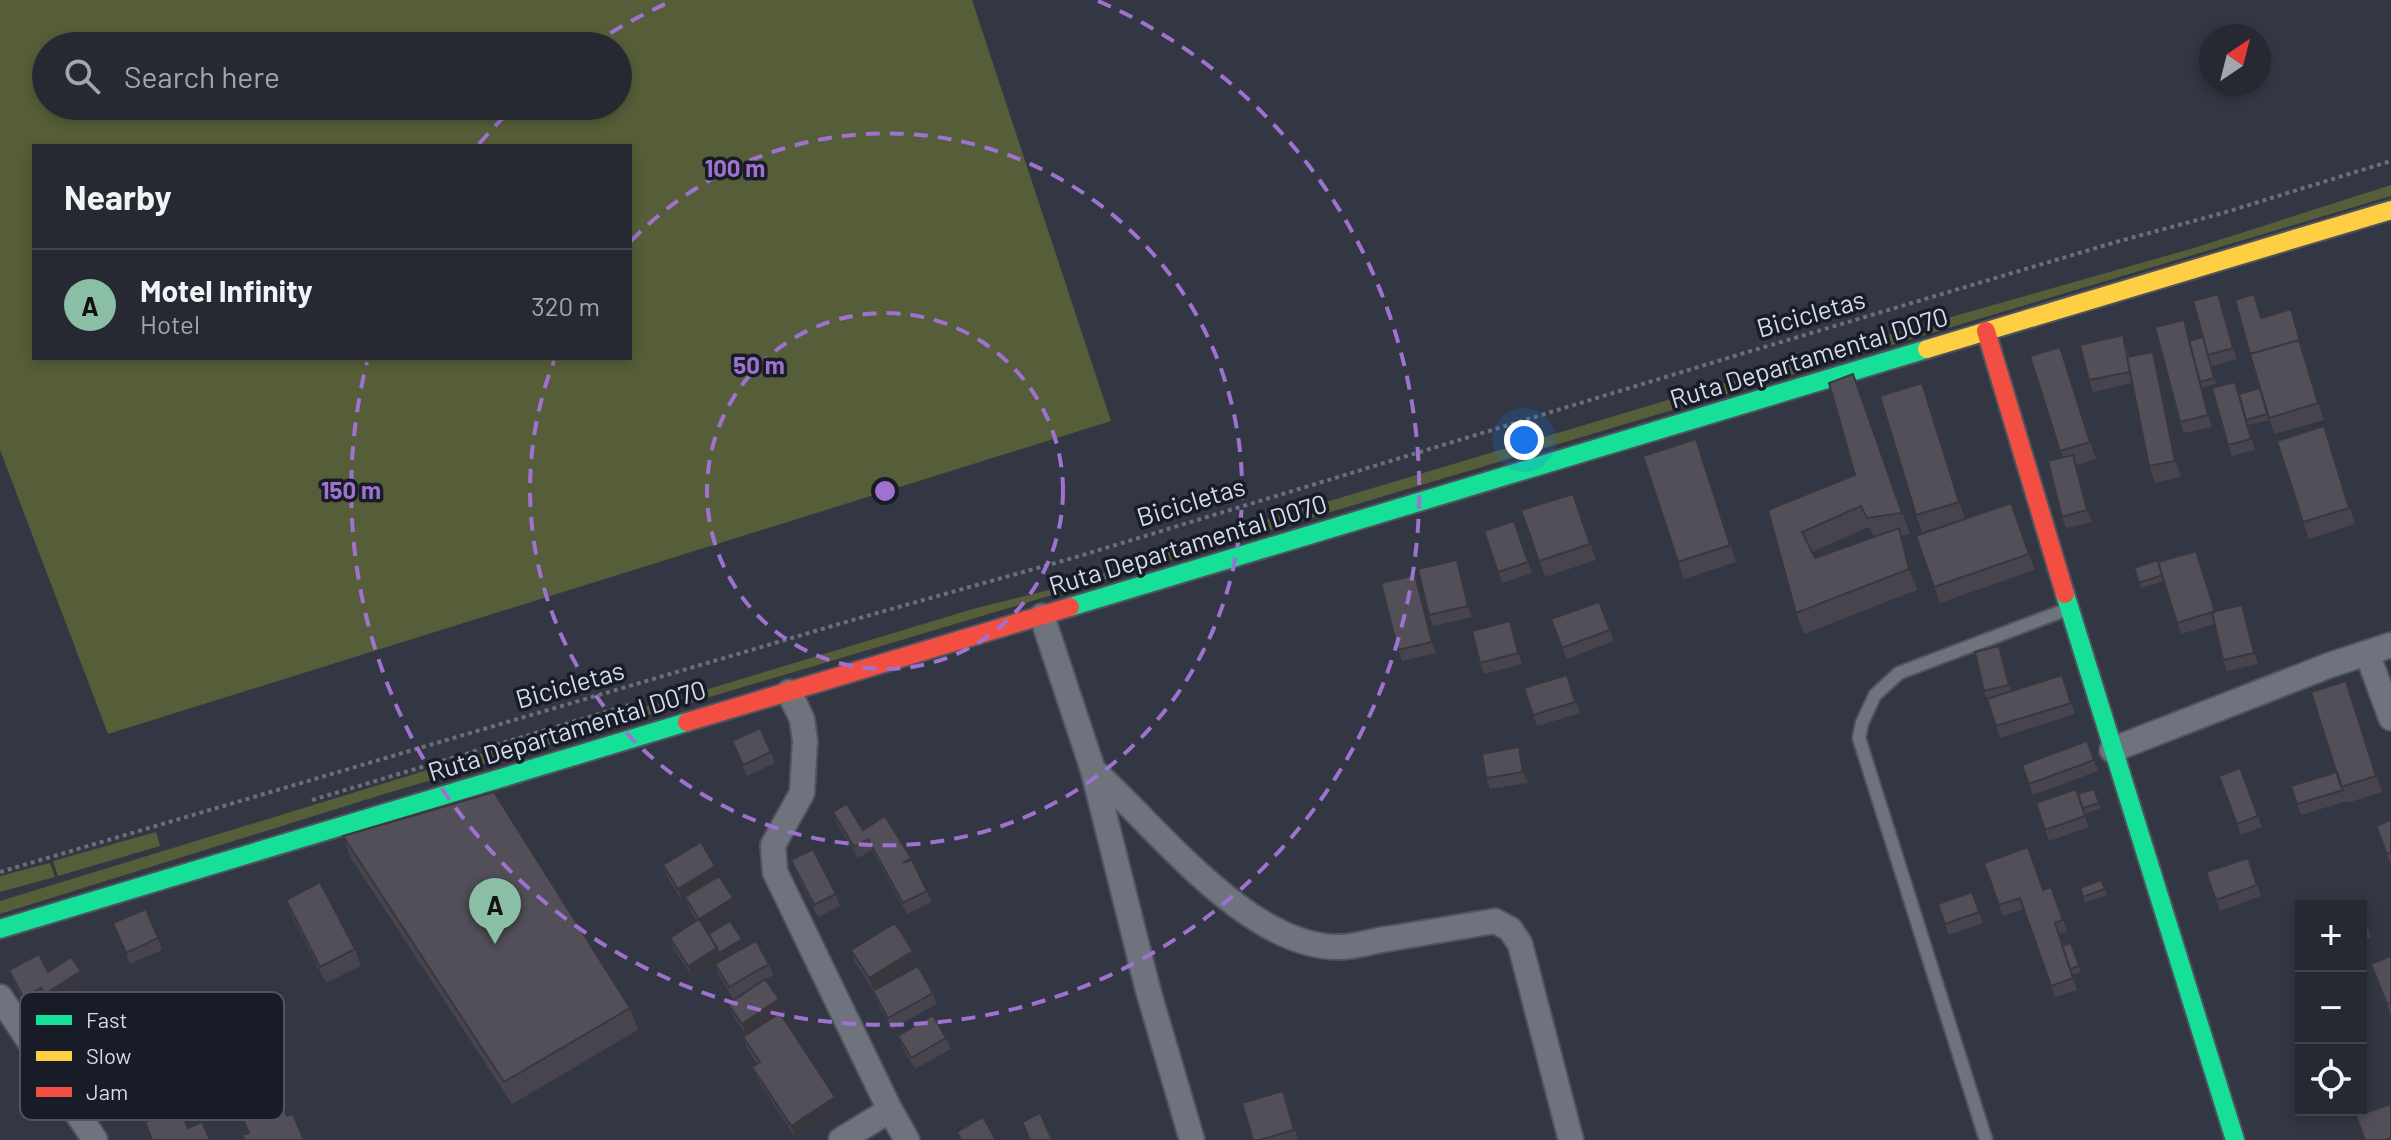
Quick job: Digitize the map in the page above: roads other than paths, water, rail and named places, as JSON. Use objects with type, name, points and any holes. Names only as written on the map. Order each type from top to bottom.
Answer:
[{"type":"main road","name":"Ruta Departamental D070","points":[[0,929],[378,822],[789,692],[2391,210]]},
{"type":"main road","points":[[1986,331],[2112,750],[2235,1140]]},
{"type":"street","points":[[1042,616],[1093,770],[1148,990],[1192,1140]]},
{"type":"street","points":[[2112,750],[2330,665],[2391,645]]},
{"type":"street","points":[[2367,653],[2391,718]]},
{"type":"street","points":[[789,692],[802,719],[805,741],[802,793],[773,845],[775,872],[907,1140]]},
{"type":"street","points":[[1093,770],[1198,872],[1243,909],[1284,936],[1315,945],[1341,947],[1495,921],[1510,929],[1520,944],[1571,1140]]},
{"type":"street","points":[[0,997],[20,1027]]},
{"type":"street","points":[[841,1140],[890,1110]]},
{"type":"street","points":[[82,1120],[95,1140]]},
{"type":"lane","points":[[1986,1140],[1859,738],[1862,723],[1875,695],[1899,673],[2069,608]]},
{"type":"place","name":"Motel Infinity","points":[[495,944]]}]
